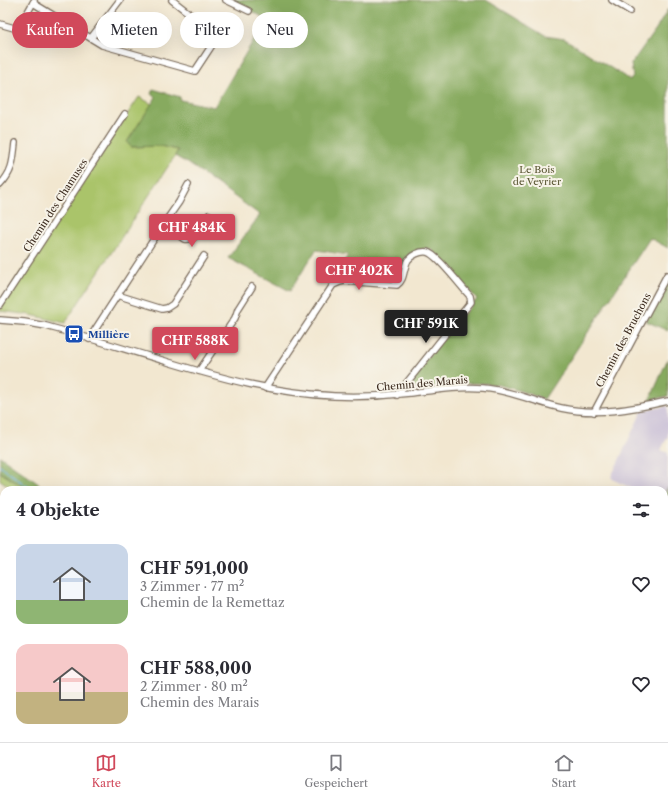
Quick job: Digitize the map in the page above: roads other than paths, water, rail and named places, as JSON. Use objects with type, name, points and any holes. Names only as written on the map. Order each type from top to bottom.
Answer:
[{"type":"street","points":[[91,38],[120,0]]},
{"type":"street","points":[[226,0],[249,11]]},
{"type":"street","points":[[612,0],[630,11]]},
{"type":"street","points":[[0,24],[14,28],[20,26],[34,2],[107,47],[195,71],[218,36],[175,1]]},
{"type":"street","name":"Chemin des Chamuses","points":[[0,305],[125,114]]},
{"type":"street","points":[[0,185],[12,166],[14,143]]},
{"type":"street","points":[[89,339],[179,202],[188,185]]},
{"type":"street","points":[[164,224],[188,240],[196,236],[209,215]]},
{"type":"street","points":[[265,388],[330,288],[341,279],[397,285],[401,281],[409,260],[414,254],[426,252],[431,254],[446,269],[470,296],[471,302],[397,395]]},
{"type":"street","points":[[117,295],[162,309],[167,308],[173,304],[204,256]]},
{"type":"street","name":"Chemin des Bruchons","points":[[594,412],[667,275]]},
{"type":"street","points":[[200,371],[235,318],[238,309],[252,287]]},
{"type":"street","name":"Chemin des Marais","points":[[0,320],[39,324],[234,381],[265,388],[333,396],[360,396],[397,395],[457,388],[485,388],[512,393],[562,408],[594,412],[625,410],[668,401]]},
{"type":"waterway","points":[[0,466],[27,486]]},
{"type":"place","name":"Millière","points":[[74,334]]},
{"type":"park label","name":"Le Bois de Veyrier","points":[[537,174]]}]
